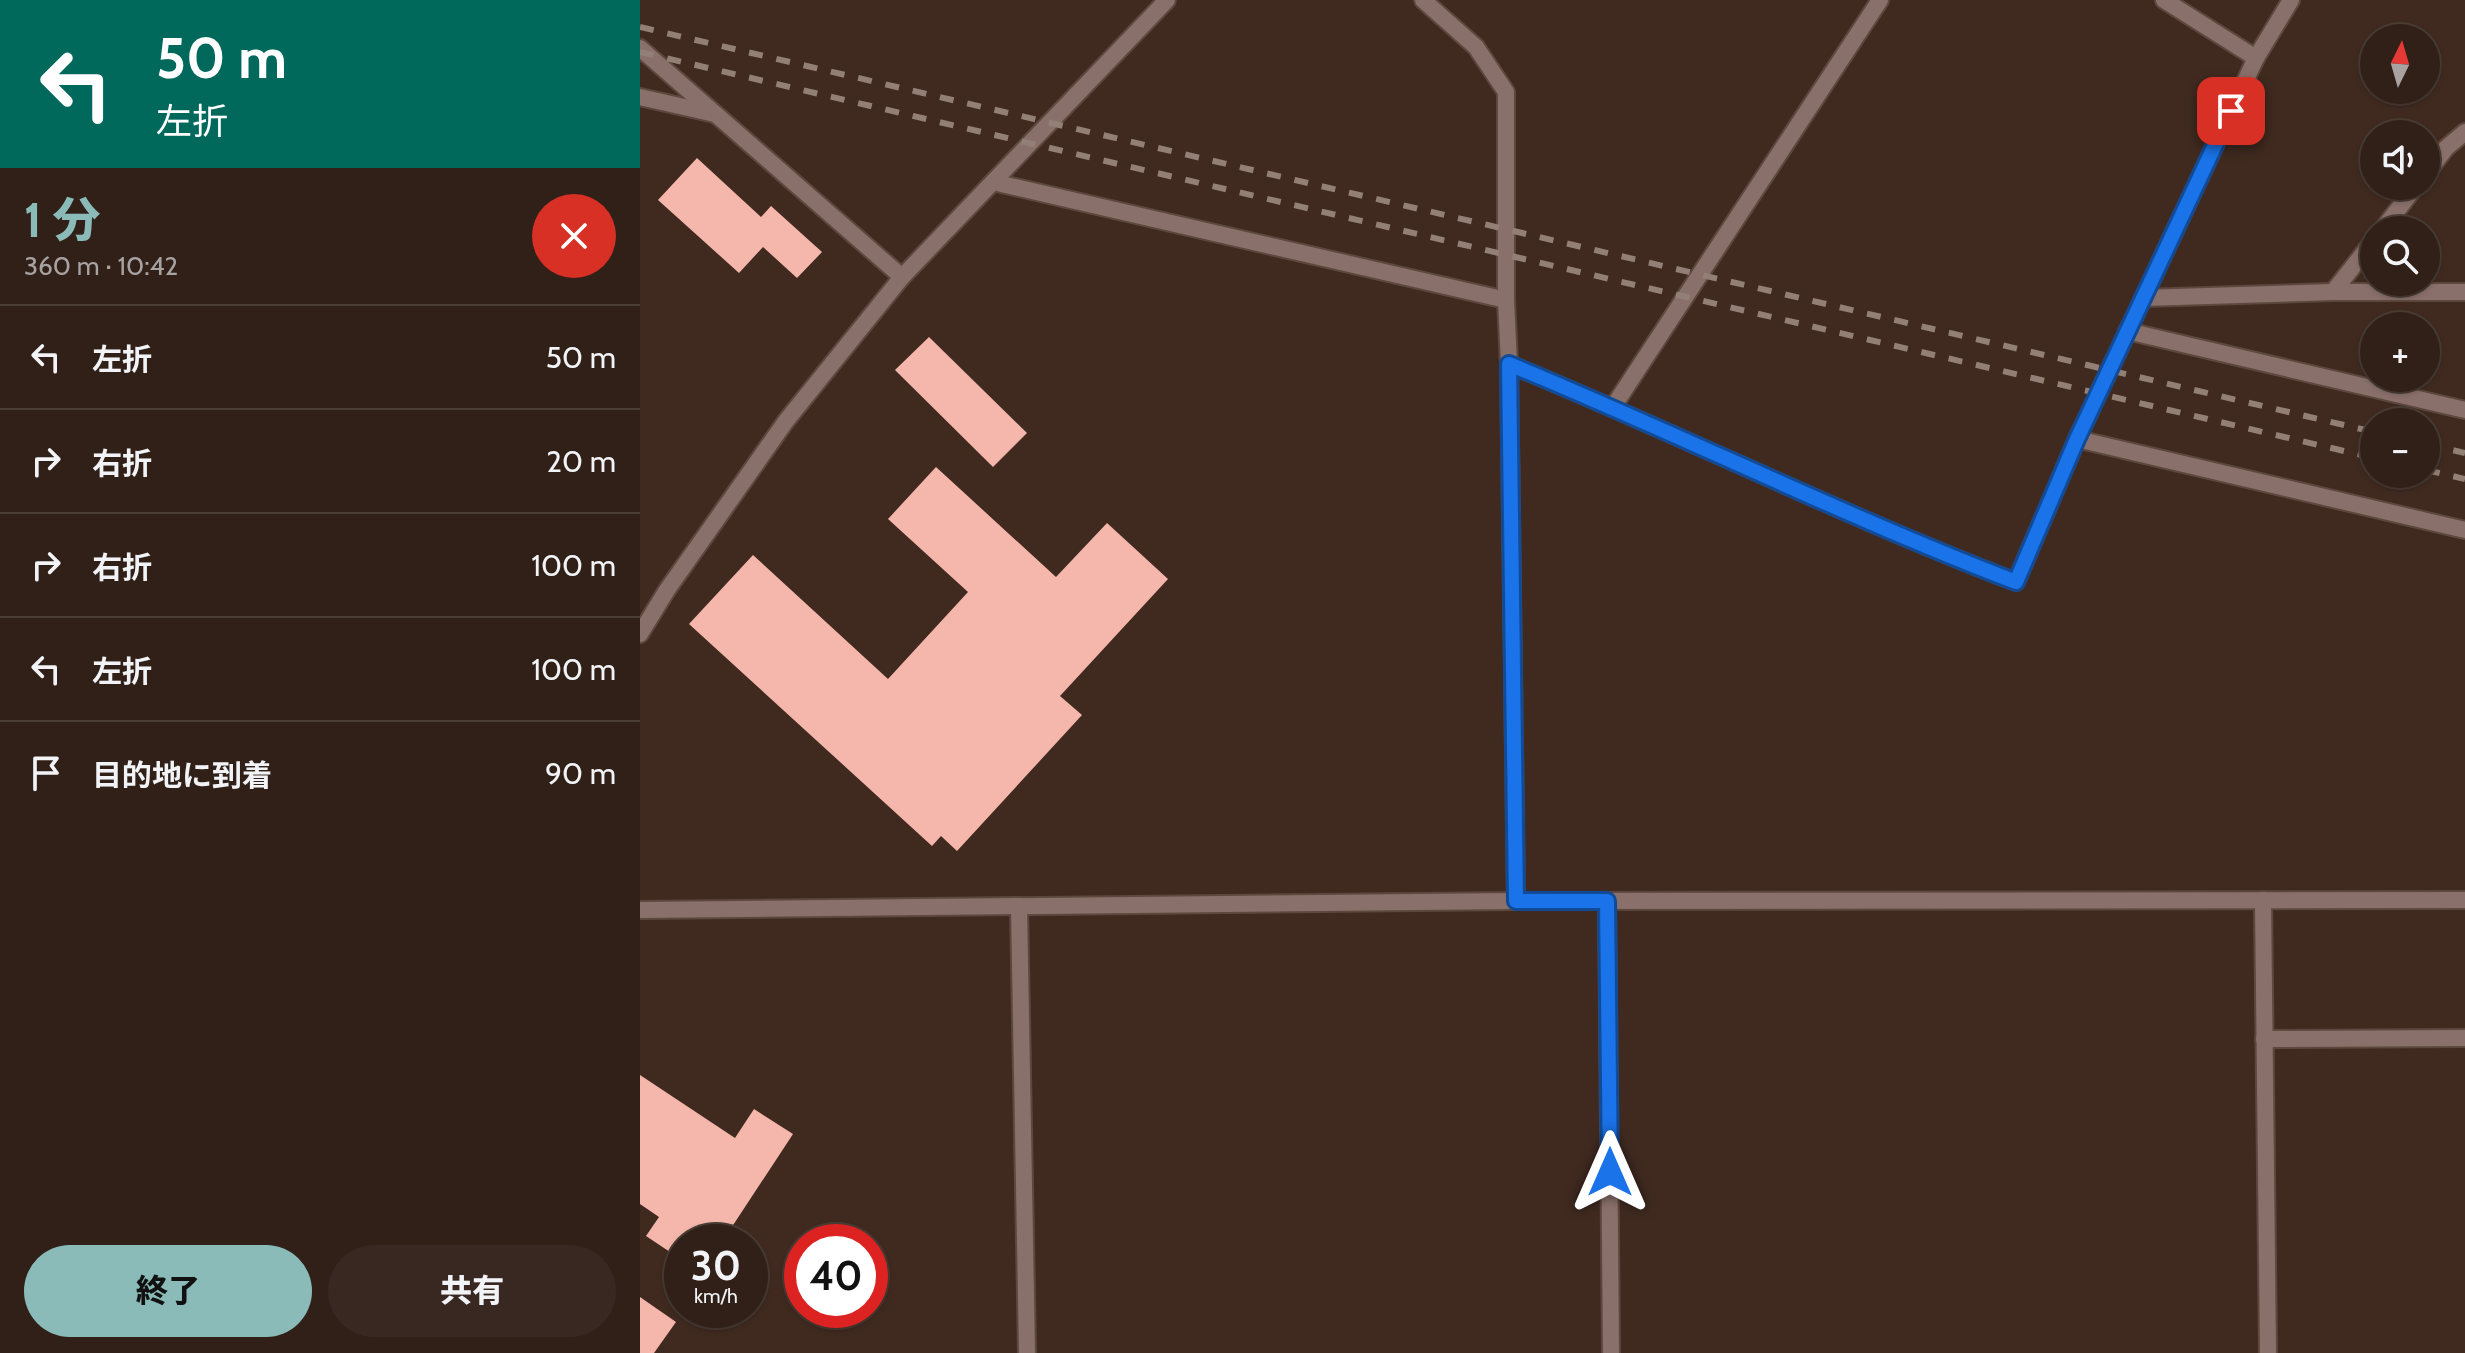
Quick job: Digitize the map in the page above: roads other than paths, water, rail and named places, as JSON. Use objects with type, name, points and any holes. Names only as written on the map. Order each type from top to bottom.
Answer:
[{"type":"street","points":[[640,634],[667,590],[786,421],[902,277],[1167,0]]},
{"type":"street","points":[[1423,0],[1476,47],[1506,92],[1506,300],[1516,901]]},
{"type":"street","points":[[1613,407],[1880,0]]},
{"type":"street","points":[[2164,0],[2256,58]]},
{"type":"street","points":[[1509,364],[1613,407],[1923,546],[2016,582],[2127,331],[2256,58],[2291,0]]},
{"type":"street","points":[[640,48],[902,277]]},
{"type":"street","points":[[640,97],[716,115]]},
{"type":"street","points":[[2440,156],[2465,132]]},
{"type":"street","points":[[993,182],[1506,300]]},
{"type":"street","points":[[2393,216],[2405,200]]},
{"type":"street","points":[[2333,292],[2360,258]]},
{"type":"street","points":[[2143,298],[2333,292],[2465,292]]},
{"type":"street","points":[[2127,331],[2465,410]]},
{"type":"street","points":[[2077,439],[2465,530]]},
{"type":"street","points":[[2263,900],[2268,1353]]},
{"type":"street","points":[[640,910],[1516,901],[2465,900]]},
{"type":"street","points":[[1607,901],[1611,1353]]},
{"type":"street","points":[[1019,906],[1027,1353]]},
{"type":"street","points":[[2264,1039],[2465,1038]]},
{"type":"railway","points":[[640,27],[2360,429]]},
{"type":"railway","points":[[640,52],[2360,455]]},
{"type":"railway","points":[[2440,447],[2465,453]]},
{"type":"railway","points":[[2440,473],[2465,479]]}]
